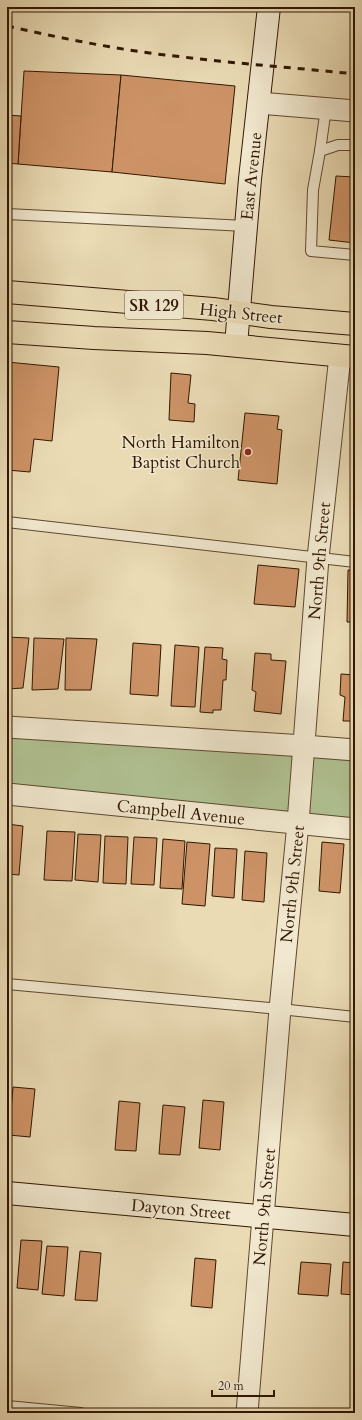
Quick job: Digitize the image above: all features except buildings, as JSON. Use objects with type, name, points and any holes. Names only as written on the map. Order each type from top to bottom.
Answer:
[{"type":"highway","name":"High Street","points":[[7,292],[239,312],[272,317],[355,324]]},
{"type":"highway","name":"High Street","points":[[7,332],[236,345],[347,357]]},
{"type":"street","name":"East Avenue","points":[[236,345],[246,226],[268,7]]},
{"type":"street","points":[[259,103],[355,111]]},
{"type":"street","name":"North 9th Street","points":[[247,1413],[280,1009],[298,823],[318,558],[347,357]]},
{"type":"street","points":[[7,727],[355,750]]},
{"type":"street","name":"Campbell Avenue","points":[[7,794],[355,828]]},
{"type":"street","name":"Dayton Street","points":[[7,1193],[355,1225]]},
{"type":"lane","points":[[326,108],[313,190],[311,251],[355,255]]},
{"type":"lane","points":[[320,151],[338,145],[355,145]]},
{"type":"lane","points":[[7,214],[246,226]]},
{"type":"lane","points":[[7,522],[355,562]]},
{"type":"lane","points":[[7,984],[355,1017]]},
{"type":"lane","points":[[7,1406],[81,1413]]},
{"type":"green space","points":[[7,727],[355,750],[355,829],[7,794]]},
{"type":"railway","points":[[7,26],[117,48],[226,62],[355,74]]},
{"type":"place","name":"North Hamilton Baptist Church","points":[[248,452]]}]
